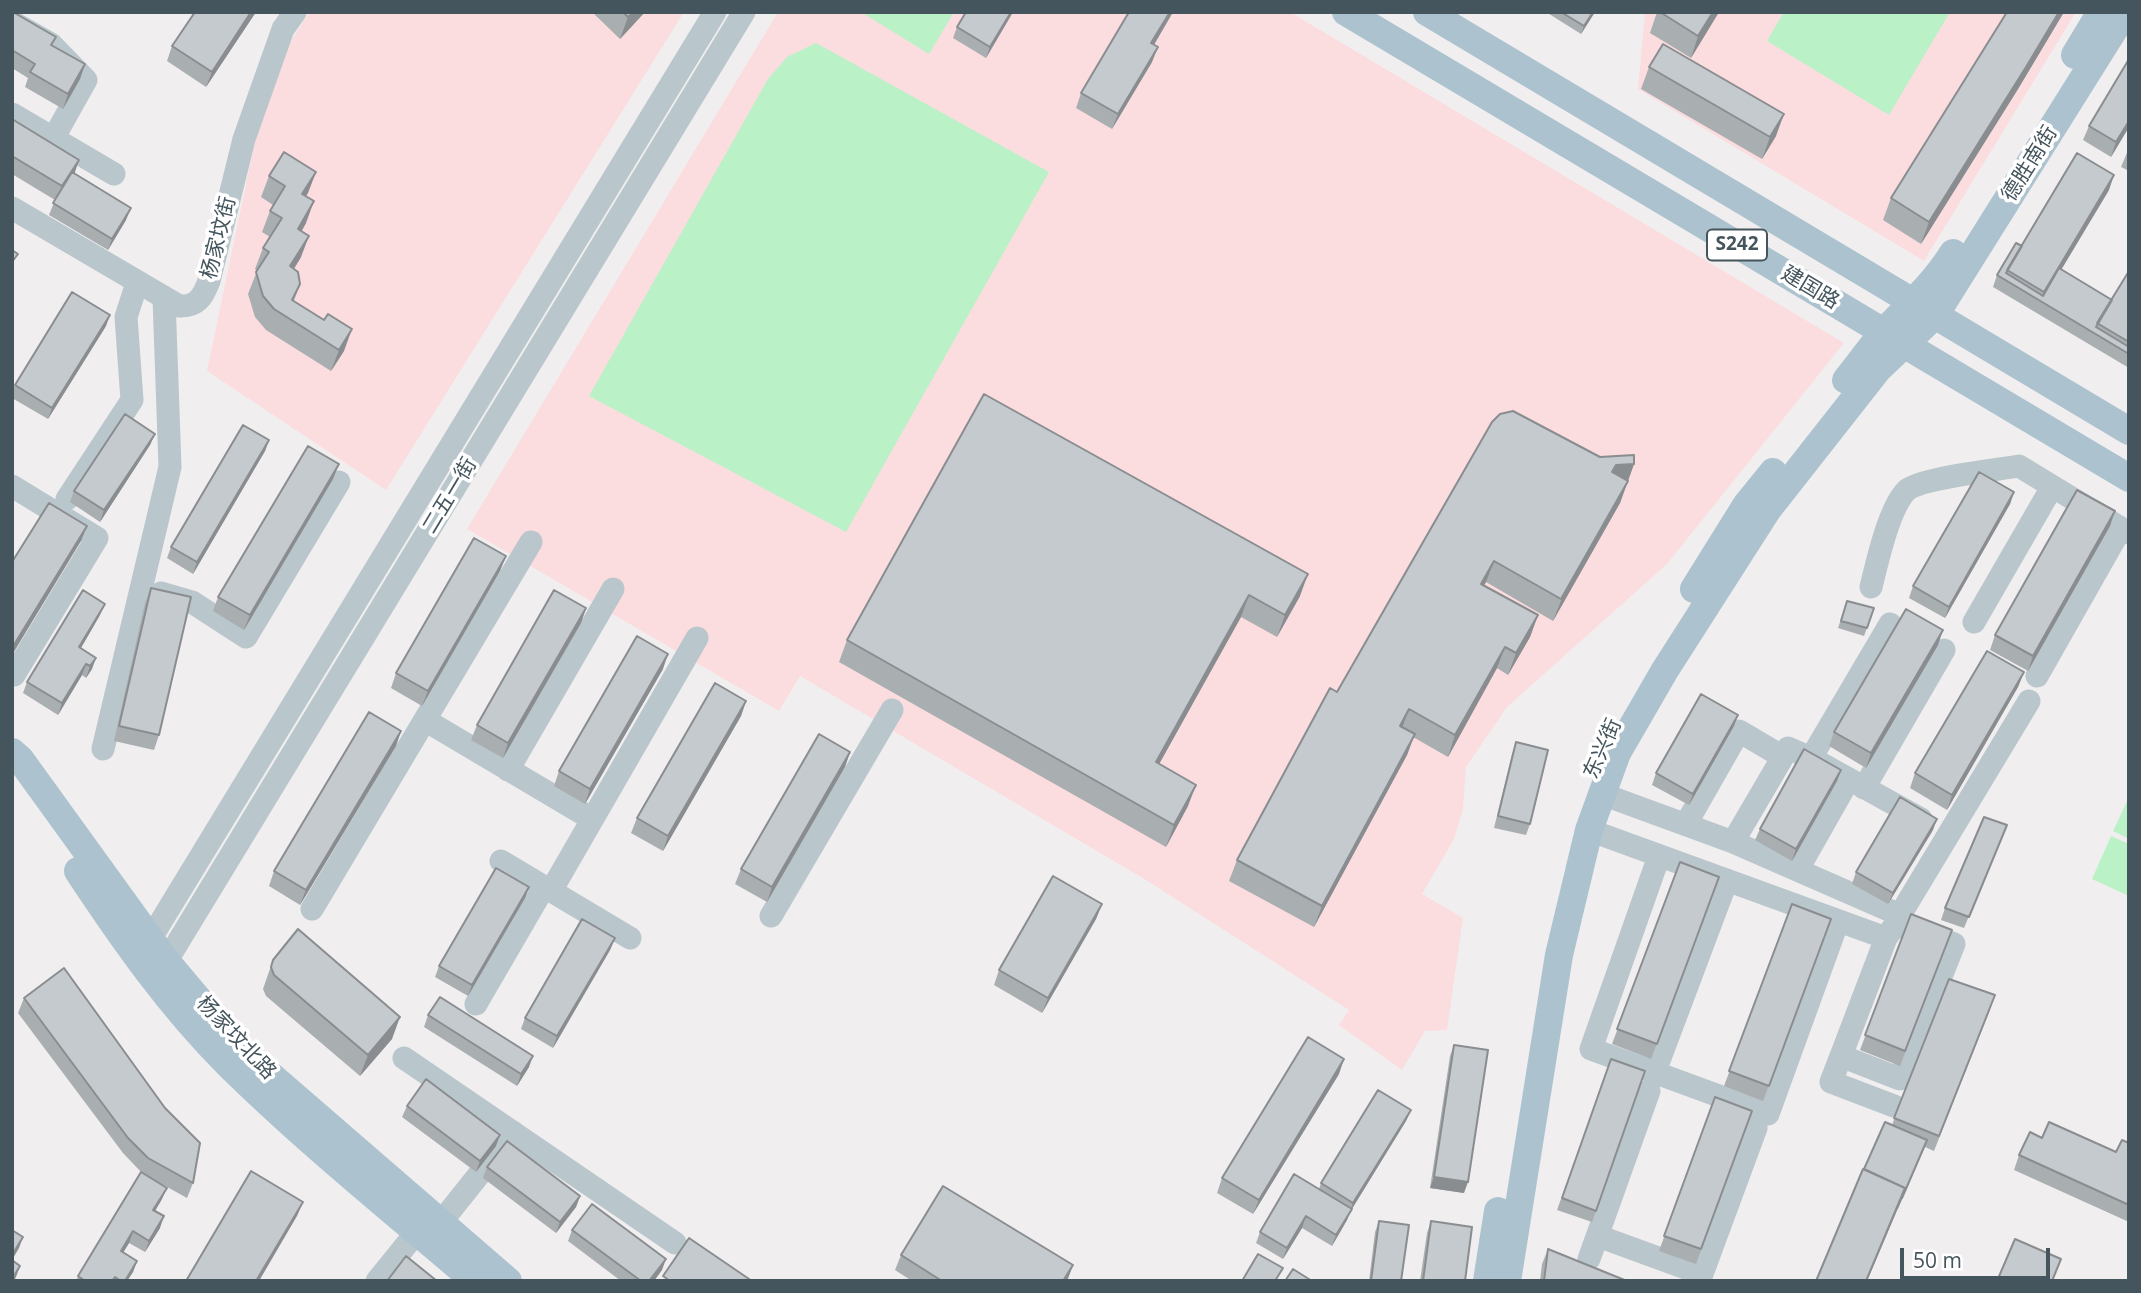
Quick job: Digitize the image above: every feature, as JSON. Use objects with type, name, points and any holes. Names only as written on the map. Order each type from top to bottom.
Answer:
[{"type":"main road","name":"建国路","points":[[1346,12],[2129,478]]},
{"type":"main road","name":"建国路","points":[[1427,12],[2129,431]]},
{"type":"main road","name":"德胜南街","points":[[1925,309],[1943,269],[2101,12]]},
{"type":"main road","name":"德胜南街","points":[[1925,309],[2124,12]]},
{"type":"main road","name":"东兴街","points":[[1487,1281],[1542,952],[1576,818],[1604,739],[1648,661],[1747,504],[1894,339],[1925,309]]},
{"type":"main road","name":"东兴街","points":[[1507,1281],[1559,955],[1589,830],[1617,753],[1665,670],[1768,509],[1878,369],[1894,339]]},
{"type":"main road","name":"杨家坟北路","points":[[12,752],[20,760],[152,960]]},
{"type":"main road","name":"杨家坟北路","points":[[12,777],[152,960],[240,1049],[429,1227],[471,1273],[508,1281]]},
{"type":"street","name":"杨家坟街","points":[[12,208],[137,284],[179,306],[189,307],[197,303],[204,295],[244,139],[283,29],[295,12]]},
{"type":"street","name":"二五一街","points":[[152,960],[429,483],[715,12]]},
{"type":"street","name":"二五一街","points":[[152,960],[450,496],[744,12]]},
{"type":"street","points":[[12,22],[51,44],[86,80],[53,139]]},
{"type":"street","points":[[12,114],[114,174]]},
{"type":"street","points":[[67,499],[132,400],[126,317],[137,284]]},
{"type":"street","points":[[103,749],[170,467],[164,298]]},
{"type":"street","points":[[1871,587],[1882,544],[1897,507],[1910,488],[1927,482],[2018,466],[2125,530],[2038,676]]},
{"type":"street","points":[[141,588],[192,602],[246,637],[339,482]]},
{"type":"street","points":[[429,483],[450,496]]},
{"type":"street","points":[[12,486],[97,538],[14,675]]},
{"type":"street","points":[[1974,622],[2052,487]]},
{"type":"street","points":[[312,909],[531,542]]},
{"type":"street","points":[[508,769],[612,589]]},
{"type":"street","points":[[1811,758],[1890,624]]},
{"type":"street","points":[[476,1004],[592,819],[697,638]]},
{"type":"street","points":[[1798,869],[1944,650]]},
{"type":"street","points":[[1602,794],[1733,842],[1900,915],[2029,701]]},
{"type":"street","points":[[771,916],[891,710]]},
{"type":"street","points":[[425,720],[592,819]]},
{"type":"street","points":[[1686,824],[1739,732],[1783,757]]},
{"type":"street","points":[[1733,842],[1788,748],[1811,758],[1949,835]]},
{"type":"street","points":[[1589,830],[1886,938]]},
{"type":"street","points":[[1659,856],[1591,1049],[1652,1082],[1768,1114],[1839,921]]},
{"type":"street","points":[[501,862],[630,938]]},
{"type":"street","points":[[1589,1259],[1727,880]]},
{"type":"street","points":[[1841,1055],[1900,1079],[1954,944],[1906,925],[1892,929],[1886,938],[1841,1055],[1831,1082],[1894,1106]]},
{"type":"street","points":[[404,1058],[675,1243]]},
{"type":"street","points":[[1598,1236],[1702,1275],[1756,1128]]},
{"type":"street","points":[[377,1281],[513,1132]]},
{"type":"shaded area","points":[[309,12],[684,12],[386,490],[207,371],[261,112],[279,61]]},
{"type":"shaded area","points":[[778,12],[1290,12],[1844,343],[1667,564],[1507,707],[1466,767],[1463,809],[1454,839],[1422,894],[1463,918],[1447,1030],[1425,1031],[1402,1070],[1339,1025],[1349,1010],[1146,880],[800,676],[779,711],[467,529]]},
{"type":"shaded area","points":[[1645,12],[2076,12],[1924,261],[1638,89]]},
{"type":"green space","points":[[861,12],[954,12],[929,54]]},
{"type":"green space","points":[[1784,12],[1950,12],[1889,115],[1767,41]]},
{"type":"green space","points":[[816,43],[1049,172],[846,532],[589,396],[768,79],[787,57]]},
{"type":"green space","points":[[2129,797],[2129,839],[2113,831]]},
{"type":"green space","points":[[2111,836],[2129,844],[2129,896],[2092,879]]},
{"type":"building","points":[[13,12],[56,37],[51,45],[85,64],[68,94],[30,72],[35,64],[12,50]]},
{"type":"building","points":[[195,12],[251,12],[212,72],[172,46]]},
{"type":"building","points":[[966,12],[1011,12],[990,47],[957,27]]},
{"type":"building","points":[[1129,12],[1170,12],[1151,43],[1158,47],[1118,114],[1081,93]]},
{"type":"building","points":[[1561,12],[1593,12],[1584,26]]},
{"type":"building","points":[[1660,12],[1713,12],[1698,36]]},
{"type":"building","points":[[2007,12],[2059,12],[1929,222],[1891,198]]},
{"type":"building","points":[[1663,44],[1784,114],[1770,137],[1649,67]]},
{"type":"building","points":[[2129,59],[2129,121],[2116,142],[2089,126]]},
{"type":"building","points":[[12,119],[79,160],[62,186],[12,156]]},
{"type":"building","points":[[284,152],[316,172],[302,194],[314,201],[298,229],[309,236],[290,266],[298,272],[300,284],[292,300],[324,320],[328,314],[352,329],[339,350],[274,309],[263,296],[256,272],[269,252],[263,248],[282,218],[270,211],[285,186],[269,176]]},
{"type":"building","points":[[2077,153],[2114,175],[2044,292],[2007,270]]},
{"type":"building","points":[[72,172],[131,208],[112,239],[53,203]]},
{"type":"building","points":[[2016,243],[2022,246],[2006,273],[2043,296],[2059,268],[2112,300],[2096,327],[2129,347],[2129,354],[1997,275]]},
{"type":"building","points":[[12,250],[18,254],[12,262]]},
{"type":"building","points":[[2129,271],[2129,342],[2097,323]]},
{"type":"building","points":[[72,292],[110,315],[52,408],[15,385]]},
{"type":"building","points":[[984,394],[1308,574],[1285,615],[1249,595],[1156,762],[1196,785],[1174,825],[847,640]]},
{"type":"building","points":[[1513,411],[1600,457],[1634,455],[1634,464],[1616,465],[1612,472],[1628,481],[1561,599],[1494,561],[1481,584],[1538,615],[1516,653],[1505,647],[1455,735],[1409,709],[1400,726],[1415,734],[1322,906],[1237,860],[1330,688],[1337,692],[1492,422],[1500,414]]},
{"type":"building","points":[[125,414],[155,434],[104,510],[74,491]]},
{"type":"building","points":[[243,425],[269,440],[197,562],[171,547]]},
{"type":"building","points":[[308,446],[339,464],[250,615],[218,597]]},
{"type":"building","points":[[1979,472],[2014,492],[1949,607],[1913,586]]},
{"type":"building","points":[[2077,490],[2115,511],[2033,656],[1995,635]]},
{"type":"building","points":[[49,503],[87,526],[12,648],[12,562]]},
{"type":"building","points":[[474,538],[506,556],[428,691],[396,673]]},
{"type":"building","points":[[151,588],[191,597],[159,735],[119,726]]},
{"type":"building","points":[[83,590],[105,604],[79,647],[96,658],[90,666],[86,664],[62,703],[27,682]]},
{"type":"building","points":[[554,590],[586,608],[508,743],[477,725]]},
{"type":"building","points":[[1847,601],[1874,608],[1867,628],[1841,621]]},
{"type":"building","points":[[1906,609],[1943,630],[1871,753],[1834,732]]},
{"type":"building","points":[[637,636],[668,654],[590,789],[559,771]]},
{"type":"building","points":[[1987,651],[2024,672],[1952,795],[1915,773]]},
{"type":"building","points":[[715,683],[746,701],[668,836],[637,818]]},
{"type":"building","points":[[1701,694],[1738,715],[1693,794],[1656,773]]},
{"type":"building","points":[[369,712],[401,731],[306,890],[274,871]]},
{"type":"building","points":[[819,734],[850,752],[772,887],[741,869]]},
{"type":"building","points":[[1516,742],[1548,750],[1530,824],[1498,816]]},
{"type":"building","points":[[1804,749],[1841,770],[1796,849],[1760,829]]},
{"type":"building","points":[[1900,797],[1937,819],[1893,893],[1856,872]]},
{"type":"building","points":[[1984,817],[2007,825],[1969,917],[1945,908]]},
{"type":"building","points":[[1680,862],[1719,877],[1657,1044],[1617,1029]]},
{"type":"building","points":[[496,868],[529,887],[472,985],[439,966]]},
{"type":"building","points":[[1053,876],[1102,904],[1048,998],[999,970]]},
{"type":"building","points":[[1792,904],[1831,919],[1769,1086],[1729,1071]]},
{"type":"building","points":[[1911,914],[1952,930],[1905,1051],[1865,1035]]},
{"type":"building","points":[[582,919],[615,938],[557,1036],[525,1018]]},
{"type":"building","points":[[298,929],[400,1017],[368,1055],[274,975],[271,967],[273,960]]},
{"type":"building","points":[[64,968],[165,1108],[200,1143],[193,1183],[148,1158],[128,1138],[24,998]]},
{"type":"building","points":[[1949,979],[1995,995],[1939,1136],[1894,1118]]},
{"type":"building","points":[[440,997],[533,1056],[521,1074],[428,1015]]},
{"type":"building","points":[[1308,1037],[1344,1059],[1259,1200],[1222,1178]]},
{"type":"building","points":[[1454,1045],[1488,1050],[1468,1182],[1434,1177]]},
{"type":"building","points":[[1611,1059],[1645,1071],[1596,1211],[1562,1198]]},
{"type":"building","points":[[426,1079],[500,1135],[480,1161],[407,1106]]},
{"type":"building","points":[[1378,1090],[1411,1110],[1353,1203],[1321,1183]]},
{"type":"building","points":[[1715,1097],[1752,1111],[1701,1249],[1664,1236]]},
{"type":"building","points":[[1885,1122],[1927,1140],[1902,1198],[1905,1188],[1864,1169]]},
{"type":"building","points":[[2049,1122],[2116,1152],[2122,1140],[2129,1143],[2129,1205],[2019,1155],[2030,1132],[2042,1138]]},
{"type":"building","points":[[507,1141],[580,1196],[560,1222],[487,1167]]},
{"type":"building","points":[[1863,1169],[1905,1188],[1866,1281],[1816,1281]]},
{"type":"building","points":[[251,1171],[303,1202],[256,1281],[186,1281]]},
{"type":"building","points":[[141,1172],[167,1188],[153,1210],[164,1216],[149,1241],[133,1231],[121,1251],[137,1261],[125,1281],[115,1277],[112,1281],[85,1281],[78,1276]]},
{"type":"building","points":[[1294,1174],[1352,1209],[1336,1235],[1306,1216],[1287,1248],[1260,1232]]},
{"type":"building","points":[[943,1186],[1073,1265],[1063,1281],[942,1281],[901,1255]]},
{"type":"building","points":[[592,1204],[666,1259],[649,1281],[641,1281],[572,1230]]},
{"type":"building","points":[[1379,1221],[1409,1225],[1401,1281],[1371,1281]]},
{"type":"building","points":[[1431,1221],[1472,1227],[1465,1281],[1423,1281]]},
{"type":"building","points":[[12,1230],[23,1237],[12,1255]]},
{"type":"building","points":[[689,1238],[752,1281],[670,1281],[663,1276]]},
{"type":"building","points":[[2015,1239],[2061,1259],[2052,1281],[1997,1281]]},
{"type":"building","points":[[1548,1249],[1627,1281],[1544,1281]]},
{"type":"building","points":[[1258,1254],[1283,1268],[1275,1281],[1242,1281]]},
{"type":"building","points":[[406,1256],[437,1281],[387,1281]]},
{"type":"building","points":[[12,1260],[20,1266],[12,1279]]},
{"type":"building","points":[[1293,1269],[1312,1281],[1285,1281]]}]
